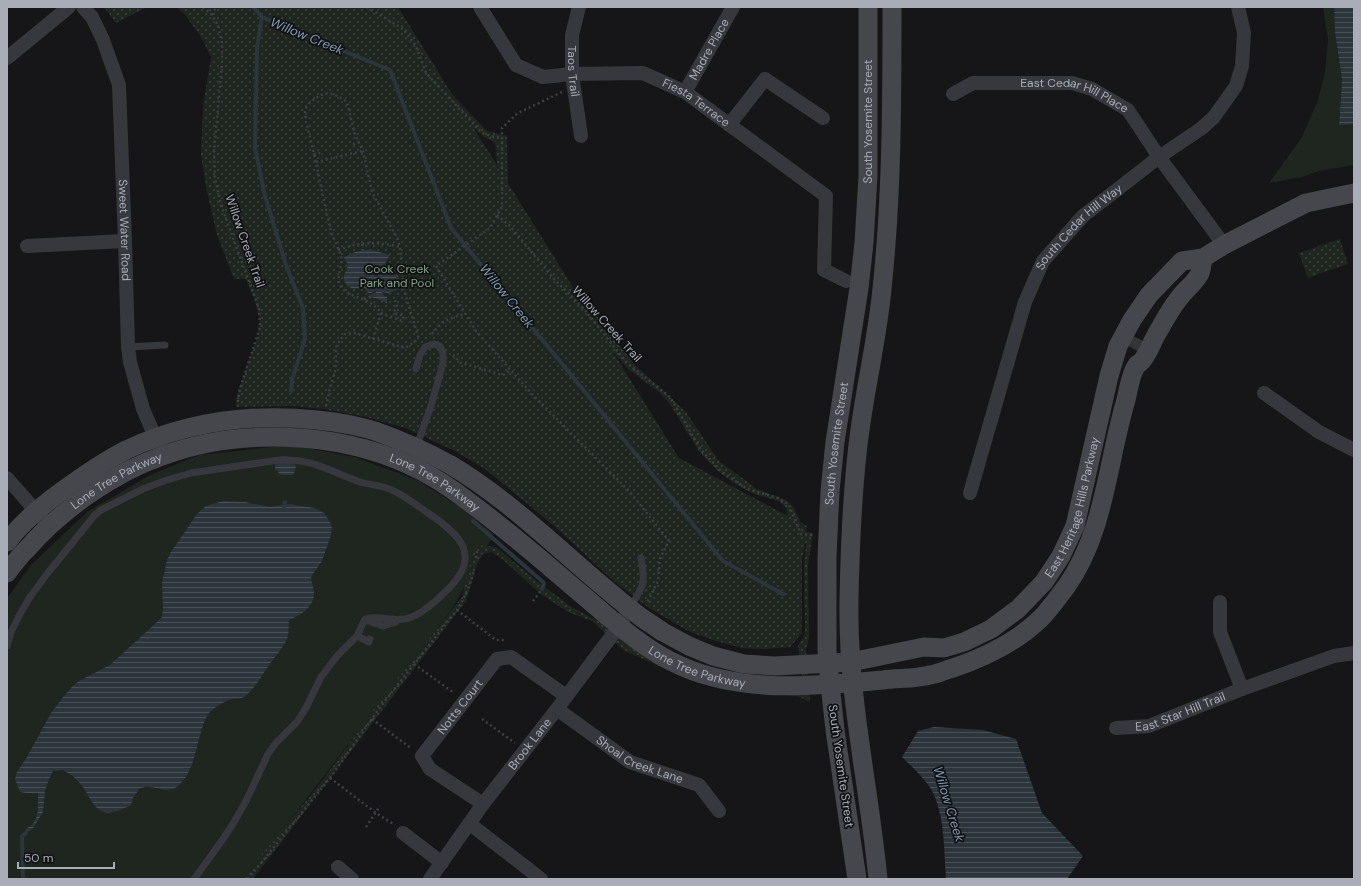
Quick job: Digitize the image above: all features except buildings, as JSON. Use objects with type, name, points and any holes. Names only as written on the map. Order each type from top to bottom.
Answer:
[{"type":"street","points":[[7,58],[69,7]]},
{"type":"street","name":"Sweet Water Road","points":[[83,7],[92,18],[104,40],[119,85],[128,347],[130,362],[143,409],[159,447]]},
{"type":"street","name":"Fiesta Terrace","points":[[480,7],[516,65],[543,77],[573,80],[643,73],[685,92],[826,196],[824,270],[846,281]]},
{"type":"street","name":"Taos Trail","points":[[579,7],[572,35],[573,80],[581,136]]},
{"type":"street","name":"Madre Place","points":[[685,92],[732,7]]},
{"type":"street","name":"South Yosemite Street","points":[[857,879],[838,753],[828,664],[828,537],[835,442],[859,288],[864,243],[868,176],[868,7]]},
{"type":"street","name":"South Yosemite Street","points":[[878,879],[857,730],[852,682],[849,600],[853,493],[858,444],[882,291],[889,214],[892,137],[892,7]]},
{"type":"street","name":"South Cedar Hill Way","points":[[970,493],[1025,302],[1043,261],[1083,216],[1159,157],[1202,128],[1214,117],[1236,86],[1242,66],[1244,33],[1238,7]]},
{"type":"street","points":[[730,125],[765,78],[823,118]]},
{"type":"street","name":"East Cedar Hill Place","points":[[953,94],[973,83],[1072,83],[1092,89],[1128,110],[1159,157],[1224,245]]},
{"type":"street","name":"East Heritage Hills Parkway","points":[[852,682],[929,676],[973,661],[1011,642],[1041,618],[1067,585],[1083,559],[1094,533],[1105,493],[1119,424],[1149,295],[1182,261],[1203,258],[1224,245],[1306,203],[1354,193]]},
{"type":"street","points":[[27,246],[125,241]]},
{"type":"street","name":"East Heritage Hills Parkway","points":[[851,662],[924,647],[944,648],[964,642],[991,629],[1018,609],[1044,582],[1061,556],[1075,526],[1109,376],[1118,346],[1139,341],[1154,317],[1199,276],[1203,258]]},
{"type":"street","points":[[1149,295],[1171,302]]},
{"type":"street","name":"East Heritage Hills Parkway","points":[[1139,341],[1144,359],[1171,302]]},
{"type":"street","points":[[1114,359],[1139,341]]},
{"type":"street","points":[[1264,393],[1318,432],[1354,450]]},
{"type":"street","name":"Lone Tree Parkway","points":[[7,573],[25,550],[49,526],[102,486],[134,468],[185,428],[218,422],[259,418],[296,418],[335,422],[373,431],[413,456],[439,482],[469,502],[619,626],[652,650],[679,666],[709,676],[741,683],[774,686],[852,682]]},
{"type":"street","name":"Lone Tree Parkway","points":[[7,542],[36,512],[63,489],[91,470],[126,450],[159,447]]},
{"type":"street","name":"Lone Tree Parkway","points":[[413,456],[450,465],[482,486],[638,606],[663,632],[689,646],[713,656],[744,664],[775,666],[851,662]]},
{"type":"street","points":[[7,478],[49,526]]},
{"type":"street","points":[[1220,602],[1220,632],[1242,689]]},
{"type":"street","name":"Brook Lane","points":[[430,879],[483,804],[619,626],[638,606]]},
{"type":"street","name":"East Star Hill Trail","points":[[1116,728],[1149,726],[1242,689],[1334,656],[1354,653]]},
{"type":"street","name":"Notts Court","points":[[422,756],[497,659],[511,657],[566,696]]},
{"type":"street","name":"Shoal Creek Lane","points":[[557,709],[630,762],[699,785],[719,811]]},
{"type":"street","points":[[422,756],[430,769],[483,804]]},
{"type":"street","points":[[470,824],[537,878]]},
{"type":"street","points":[[402,833],[442,863]]},
{"type":"street","points":[[338,867],[352,879]]},
{"type":"lane","points":[[413,456],[431,406],[443,363],[444,353],[440,346],[434,344],[425,347],[420,355],[416,369]]},
{"type":"lane","points":[[128,347],[165,345]]},
{"type":"lane","points":[[7,646],[11,632],[30,597],[94,516],[102,510],[145,488],[179,476],[290,459],[316,464],[361,482],[391,489],[452,530],[464,546],[465,556],[461,573],[456,581],[421,612],[406,619],[386,620],[371,617],[364,620],[357,636],[329,665],[321,676],[307,706],[297,722],[276,743],[268,754],[246,801],[216,849],[194,879]]},
{"type":"lane","points":[[638,606],[644,574],[641,558]]},
{"type":"lane","points":[[357,636],[369,642],[370,639]]},
{"type":"path","points":[[202,7],[212,14],[216,7]]},
{"type":"path","points":[[367,7],[403,29],[416,46],[426,73],[482,133],[494,137],[502,137]]},
{"type":"path","name":"Willow Creek Trail","points":[[212,14],[218,25],[222,43],[222,64],[214,150],[216,178],[221,205],[259,309],[260,327],[240,389],[236,409]]},
{"type":"path","points":[[573,80],[518,113],[502,128],[502,207],[490,228],[436,266],[476,331],[531,393],[630,492],[669,541],[660,558],[658,581],[638,606]]},
{"type":"path","points":[[394,299],[397,305],[394,313],[404,316],[402,321],[381,313],[377,306],[351,294],[342,288],[338,279],[341,258],[332,232],[306,122],[305,111],[308,104],[320,94],[338,96],[347,102],[354,132],[362,151],[372,192],[397,238],[400,247],[404,290],[419,339]]},
{"type":"path","points":[[353,144],[359,142]]},
{"type":"path","points":[[316,162],[362,151]]},
{"type":"path","points":[[314,155],[320,153]]},
{"type":"path","name":"Willow Creek Trail","points":[[497,215],[510,226],[554,279],[584,310],[627,363],[670,397],[701,450],[722,472],[747,489],[778,498],[789,504],[801,534],[828,537]]},
{"type":"path","points":[[338,250],[353,244],[371,242],[400,247]]},
{"type":"path","points":[[362,244],[362,250]]},
{"type":"path","points":[[396,276],[403,274]]},
{"type":"path","points":[[364,299],[371,296]]},
{"type":"path","points":[[373,339],[381,313]]},
{"type":"path","points":[[432,334],[439,324],[448,318],[466,314]]},
{"type":"path","points":[[325,412],[336,368],[336,347],[345,334],[354,333],[405,348],[425,335],[437,335]]},
{"type":"path","points":[[450,348],[453,355],[461,363],[503,374],[511,370]]},
{"type":"path","points":[[476,559],[477,552]]},
{"type":"path","points":[[248,879],[330,778],[372,719],[456,610],[465,597],[472,580],[475,566]]},
{"type":"path","points":[[533,601],[542,589]]},
{"type":"path","points":[[456,610],[496,640],[505,640]]},
{"type":"path","points":[[414,664],[464,701]]},
{"type":"path","points":[[372,719],[422,756]]},
{"type":"path","points":[[482,719],[525,751]]},
{"type":"path","points":[[330,778],[376,813],[398,827],[402,833]]},
{"type":"path","points":[[366,827],[380,806]]},
{"type":"green space","points":[[104,7],[147,7],[116,23]]},
{"type":"green space","name":"Cook Creek Park and Pool","points":[[176,7],[398,7],[452,94],[487,131],[507,136],[508,183],[574,289],[594,312],[635,365],[686,412],[718,460],[757,489],[786,500],[794,508],[800,522],[807,526],[806,532],[813,533],[808,564],[809,638],[806,649],[810,702],[798,696],[748,692],[695,682],[623,650],[592,621],[568,612],[542,595],[501,558],[491,552],[480,555],[466,601],[253,879],[241,879],[316,789],[381,700],[462,597],[472,556],[477,545],[496,547],[538,582],[573,608],[604,624],[661,662],[804,690],[798,646],[804,636],[805,630],[804,566],[806,544],[805,543],[802,561],[802,633],[790,647],[765,649],[742,648],[688,631],[649,608],[615,582],[553,525],[485,469],[455,451],[405,428],[366,417],[323,409],[293,406],[236,407],[238,391],[258,335],[260,321],[254,298],[246,279],[234,279],[217,235],[207,192],[201,155],[203,107],[211,57],[201,37],[186,16]],"holes":[[[473,127],[484,137],[495,142],[497,165]],[[613,352],[628,369],[659,392],[670,404],[698,450],[718,471],[735,484],[754,494],[779,501],[786,508],[788,516],[679,458]]]},
{"type":"green space","points":[[1323,7],[1334,7],[1335,33],[1342,79],[1339,124],[1354,124],[1354,165],[1319,171],[1302,177],[1269,183],[1302,137],[1318,100],[1325,72],[1328,39]]},
{"type":"green space","points":[[1340,239],[1348,264],[1308,278],[1299,253]]},
{"type":"green space","points":[[289,445],[355,457],[419,481],[460,507],[494,534],[452,609],[245,879],[7,879],[7,598],[31,565],[87,512],[150,475],[199,455]]},
{"type":"water","points":[[1334,7],[1354,7],[1354,124],[1339,125],[1342,79],[1335,33]]},
{"type":"water","points":[[363,250],[372,250],[390,255],[383,267],[375,267],[372,271],[373,275],[376,276],[384,273],[384,270],[391,272],[396,276],[400,289],[388,293],[382,292],[382,294],[387,297],[387,303],[370,297],[371,294],[375,294],[377,290],[368,293],[364,288],[367,278],[366,269],[366,278],[362,287],[352,288],[344,281],[348,264],[343,258]]},
{"type":"water","points":[[293,462],[296,466],[293,475],[282,475],[275,470],[275,463]]},
{"type":"water","points":[[223,501],[245,502],[270,507],[290,504],[314,508],[324,513],[332,528],[322,561],[311,577],[314,589],[312,602],[306,610],[289,620],[288,635],[285,644],[252,690],[244,697],[232,699],[221,704],[212,710],[207,716],[203,724],[193,762],[184,779],[178,786],[171,790],[148,787],[140,788],[133,798],[131,805],[117,811],[107,812],[100,810],[94,805],[79,782],[71,775],[63,770],[53,771],[45,791],[43,812],[33,828],[22,836],[36,818],[38,810],[38,793],[20,792],[15,779],[17,772],[51,713],[72,687],[79,681],[110,665],[162,617],[162,583],[167,560],[171,552],[197,514],[206,506]]},
{"type":"water","points":[[934,727],[983,730],[1016,739],[1042,813],[1083,856],[1067,879],[946,879],[941,817],[935,797],[933,792],[916,770],[902,757],[918,731]]},
{"type":"waterway","name":"Willow Creek","points":[[253,7],[262,17],[390,70],[451,228],[723,561],[783,594]]},
{"type":"waterway","points":[[262,17],[257,47],[255,148],[265,196],[287,268],[303,308],[305,339],[292,380],[291,391]]},
{"type":"waterway","points":[[284,509],[285,502]]},
{"type":"waterway","points":[[473,521],[543,582],[544,584],[542,589]]},
{"type":"waterway","points":[[23,879],[22,836],[26,833]]},
{"type":"tunnel","points":[[1136,350],[1141,340]]}]
